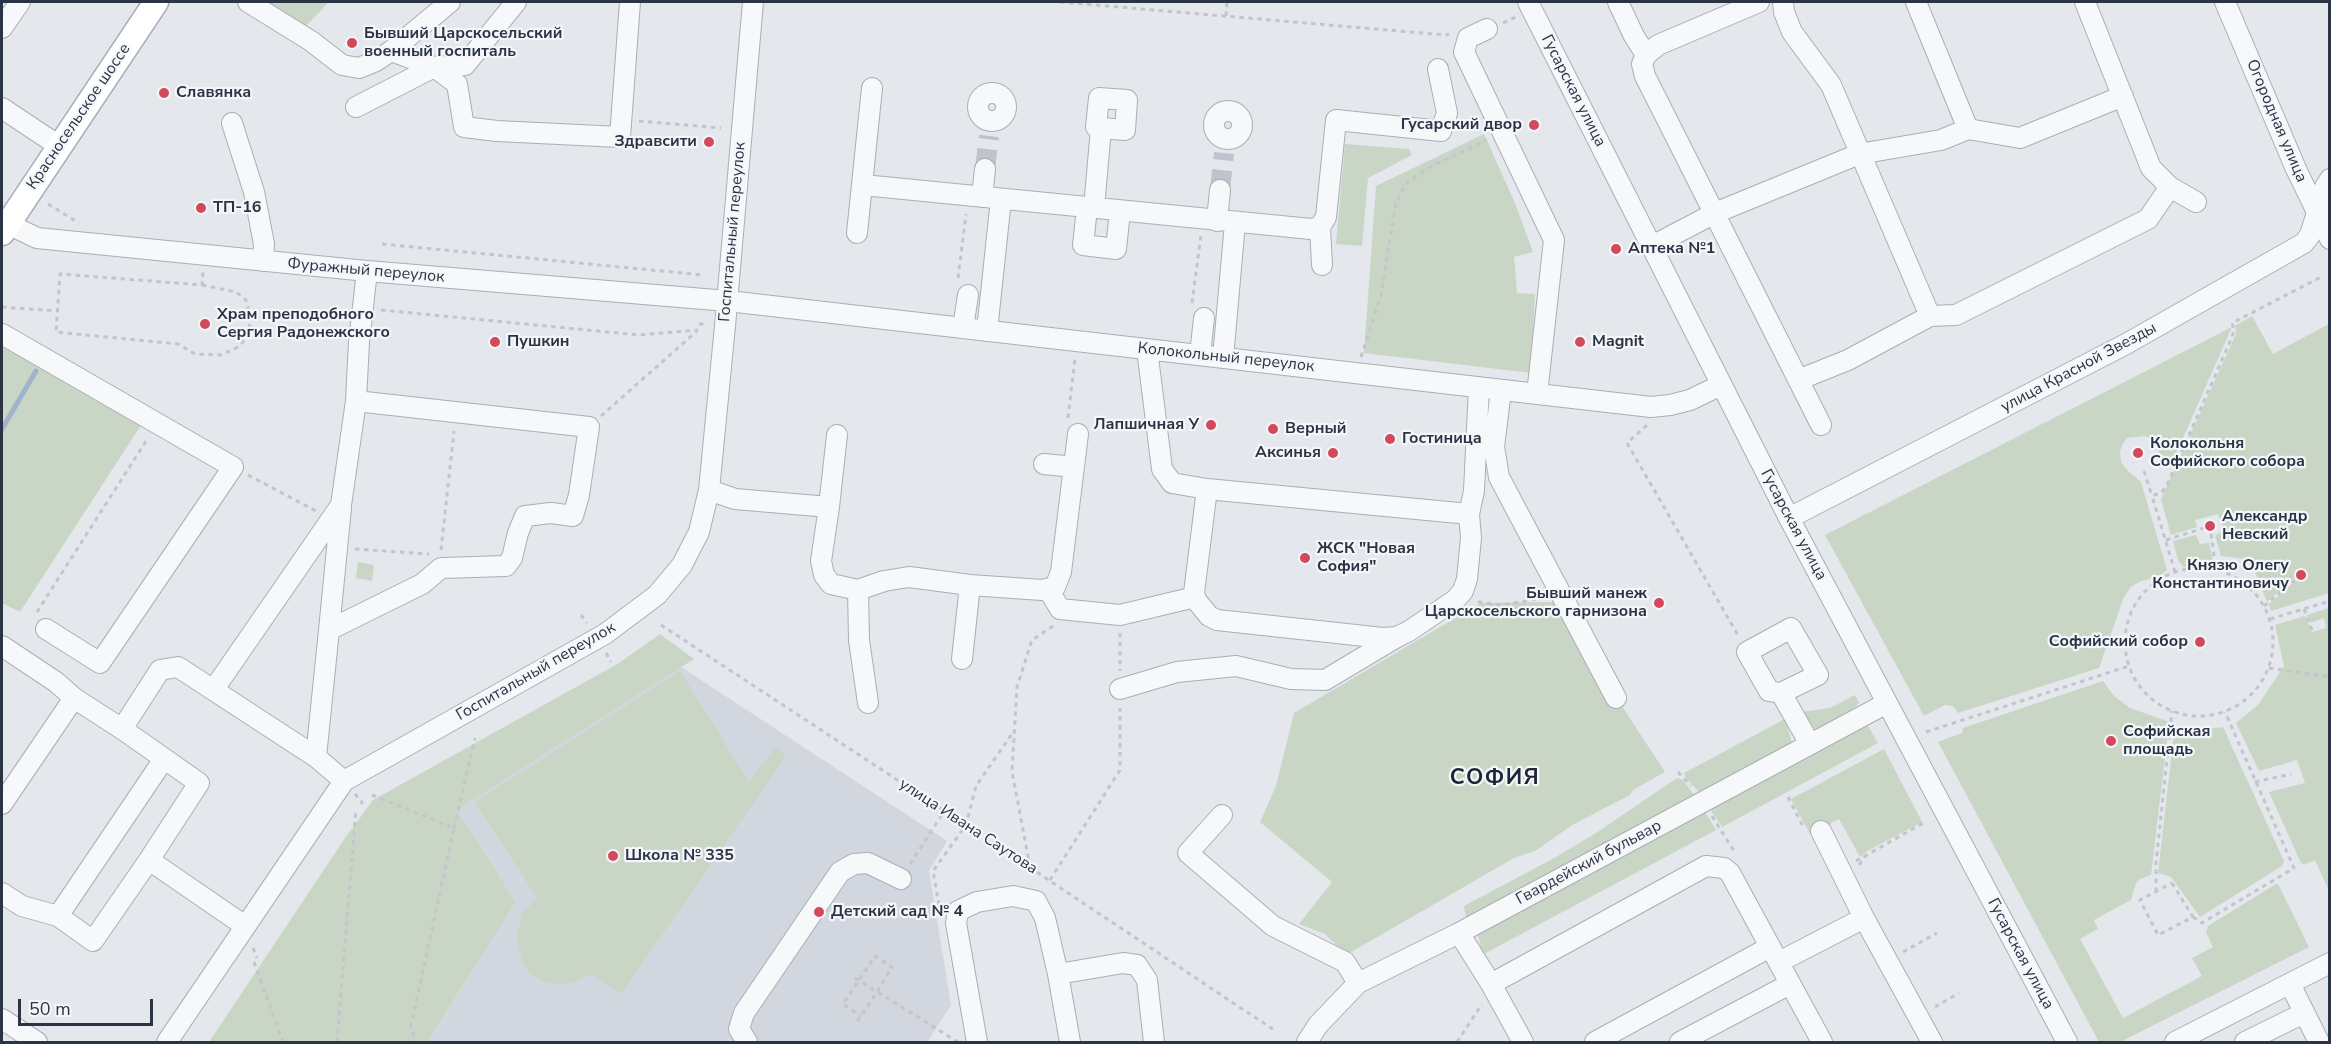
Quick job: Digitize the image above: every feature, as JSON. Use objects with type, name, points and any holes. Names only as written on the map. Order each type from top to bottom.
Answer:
[{"type":"main road","name":"Красносельское шоссе","points":[[5,228],[156,2]]},
{"type":"street","points":[[2,28],[20,2]]},
{"type":"street","points":[[248,2],[311,41],[342,65],[358,68],[376,61],[391,51],[450,2]]},
{"type":"street","points":[[356,106],[434,67],[465,65],[516,2]]},
{"type":"street","points":[[391,51],[434,67],[457,84],[464,127],[497,131],[620,136],[630,2]]},
{"type":"street","name":"Госпитальный переулок","points":[[167,1042],[344,781],[605,634],[657,595],[682,565],[699,532],[709,490],[728,301],[753,2]]},
{"type":"street","name":"Гусарская улица","points":[[1528,2],[1789,518],[2067,1042]]},
{"type":"street","points":[[1617,2],[1646,55]]},
{"type":"street","points":[[1759,2],[1658,45],[1646,55],[1642,64],[1645,76],[1821,425]]},
{"type":"street","points":[[1783,2],[1784,12],[1792,32],[1831,85],[1930,316]]},
{"type":"street","points":[[1916,2],[1968,129]]},
{"type":"street","points":[[2085,2],[2151,168],[2170,187],[2196,202]]},
{"type":"street","name":"Огородная улица","points":[[2225,2],[2316,214],[2330,239]]},
{"type":"street","points":[[1487,29],[1468,38],[1464,52],[1554,240],[1537,394]]},
{"type":"street","points":[[862,185],[1311,230],[1320,226],[1326,217],[1336,120],[1441,131],[1447,113],[1438,69]]},
{"type":"street","points":[[857,232],[872,88]]},
{"type":"street","points":[[1652,246],[1715,213],[1859,154],[1941,140],[1968,129],[2020,138],[2123,96]]},
{"type":"street","points":[[2,108],[59,146]]},
{"type":"street","points":[[232,123],[254,192],[264,243],[263,261]]},
{"type":"street","points":[[1101,128],[1083,245],[1116,249],[1120,211]]},
{"type":"street","points":[[985,169],[987,331]]},
{"type":"street","name":"улица Красной Звезды","points":[[1789,518],[2055,382],[2304,243],[2310,235],[2325,187],[2330,179]]},
{"type":"street","points":[[1798,380],[1848,360],[1930,316],[1956,315],[2148,219],[2170,187]]},
{"type":"street","points":[[1220,190],[1218,221],[1223,357]]},
{"type":"street","points":[[1320,226],[1322,265]]},
{"type":"street","name":"Фуражный переулок","points":[[5,228],[37,238],[367,272],[728,301]]},
{"type":"street","points":[[316,758],[338,547],[336,513],[356,401],[367,272]]},
{"type":"street","points":[[963,289],[963,328]]},
{"type":"street","name":"Колокольный переулок","points":[[728,301],[1651,406],[1670,405],[1690,400],[1721,385]]},
{"type":"street","points":[[1198,311],[1200,355]]},
{"type":"street","points":[[2,334],[233,467],[100,663],[41,621]]},
{"type":"street","points":[[1147,349],[1162,470],[1172,483],[1207,489],[1469,514]]},
{"type":"street","points":[[1120,689],[1177,672],[1236,666],[1291,679],[1325,680],[1409,632],[1455,600],[1463,591],[1467,579],[1471,538],[1469,514],[1474,491],[1479,387]]},
{"type":"street","points":[[1502,390],[1494,447],[1499,477],[1616,698]]},
{"type":"street","points":[[329,630],[422,584],[441,561],[506,566],[512,558],[525,516],[550,513],[573,516],[579,495],[589,427],[356,401]]},
{"type":"street","points":[[837,435],[822,561],[824,575],[831,584],[858,590],[884,581],[909,578],[1042,590],[1055,587],[1061,572],[1078,434]]},
{"type":"street","points":[[1044,464],[1074,467]]},
{"type":"street","points":[[1207,489],[1194,593],[1209,616],[1217,620],[1383,638],[1397,637]]},
{"type":"street","points":[[709,490],[735,499],[829,507]]},
{"type":"street","points":[[214,689],[336,513]]},
{"type":"street","points":[[962,659],[970,585]]},
{"type":"street","points":[[1048,589],[1060,609],[1120,615],[1195,597]]},
{"type":"street","points":[[858,590],[859,640],[868,703]]},
{"type":"street","points":[[1791,628],[1818,675],[1781,693],[1769,691],[1747,651],[1791,628]]},
{"type":"street","points":[[2,646],[199,783],[93,941],[58,916],[22,906],[2,892]]},
{"type":"street","points":[[122,729],[160,670],[178,667],[316,758],[344,781]]},
{"type":"street","points":[[1781,693],[1810,744]]},
{"type":"street","points":[[2,804],[74,698]]},
{"type":"street","name":"Гвардейский бульвар","points":[[1307,1042],[1318,1025],[1358,983],[1459,933],[1887,703]]},
{"type":"street","points":[[58,916],[164,759]]},
{"type":"street","points":[[1222,815],[1188,853],[1273,926],[1345,962],[1358,983]]},
{"type":"street","points":[[1813,831],[1840,869],[1864,918],[1932,1042]]},
{"type":"street","points":[[149,860],[245,926]]},
{"type":"street","points":[[747,1042],[739,1029],[744,1013],[840,873],[854,864],[868,863],[901,879]]},
{"type":"street","points":[[1492,986],[1706,867],[1724,868],[1730,873],[1790,984],[1816,1041]]},
{"type":"street","points":[[977,1042],[956,923],[958,911],[977,902],[1013,896],[1036,901],[1045,918],[1070,1042]]},
{"type":"street","points":[[1595,1042],[1774,955],[1864,918]]},
{"type":"street","points":[[1459,933],[1523,1042]]},
{"type":"street","points":[[1058,974],[1123,963],[1137,965],[1147,980],[1154,1042]]},
{"type":"street","points":[[2175,1042],[2330,963]]},
{"type":"street","points":[[1680,1042],[1790,984]]},
{"type":"street","points":[[2290,984],[2319,1042]]},
{"type":"street","points":[[2247,1042],[2304,1013]]},
{"type":"street","points":[[2,1019],[32,1041]]},
{"type":"path","points":[[1059,2],[1446,35]]},
{"type":"path","points":[[1226,16],[1227,2]]},
{"type":"path","points":[[622,120],[721,128]]},
{"type":"path","points":[[1360,358],[1381,295],[1396,204],[1405,184],[1430,167],[1503,132]]},
{"type":"path","points":[[963,289],[984,197]]},
{"type":"path","points":[[1198,311],[1218,221]]},
{"type":"path","points":[[381,244],[704,275]]},
{"type":"path","points":[[202,285],[204,266]]},
{"type":"path","points":[[60,274],[202,285],[236,292],[246,300],[250,316],[249,333],[240,346],[221,355],[195,354],[178,344],[56,332],[60,274]]},
{"type":"path","points":[[2152,496],[2162,492],[2168,483],[2232,337],[2234,330],[2232,323],[2321,277]]},
{"type":"path","points":[[2,307],[57,311]]},
{"type":"path","points":[[363,308],[639,335],[698,330],[589,427]]},
{"type":"path","points":[[1076,352],[1066,432],[1078,434]]},
{"type":"path","points":[[338,547],[441,561],[456,412]]},
{"type":"path","points":[[1651,420],[1627,443],[1747,651]]},
{"type":"path","points":[[41,621],[157,424]]},
{"type":"path","points":[[233,467],[336,513]]},
{"type":"path","points":[[2144,471],[2175,572]]},
{"type":"path","points":[[2166,540],[2210,526],[2216,570]]},
{"type":"path","points":[[2195,568],[2216,570],[2234,577],[2250,588],[2264,606],[2270,619],[2273,652],[2269,668],[2260,685],[2246,699],[2225,712],[2211,716],[2192,716],[2172,711],[2154,701],[2139,685],[2129,666],[2126,628],[2132,610],[2143,594],[2157,581],[2175,572],[2195,568]]},
{"type":"path","points":[[2264,606],[2301,575]]},
{"type":"path","points":[[1455,600],[1501,605],[1540,600],[1560,589]]},
{"type":"path","points":[[2270,619],[2330,601]]},
{"type":"path","points":[[2304,609],[2312,630]]},
{"type":"path","points":[[1030,867],[1012,771],[1017,687],[1032,640],[1074,611]]},
{"type":"path","name":"улица Ивана Саутова","points":[[661,625],[945,810],[1274,1030]]},
{"type":"path","points":[[1926,732],[2129,666]]},
{"type":"path","points":[[2269,668],[2330,677]]},
{"type":"path","points":[[2156,892],[2156,863],[2172,711]]},
{"type":"path","points":[[2193,917],[2158,935],[2140,900],[2172,883],[2193,917],[2202,923],[2294,868],[2225,712]]},
{"type":"path","points":[[966,825],[976,786],[1014,731]]},
{"type":"path","points":[[415,1042],[411,1026],[475,738]]},
{"type":"path","points":[[1050,880],[1120,770]]},
{"type":"path","points":[[1678,772],[1696,792]]},
{"type":"path","points":[[2255,782],[2290,774]]},
{"type":"path","points":[[372,795],[454,828]]},
{"type":"path","points":[[1788,797],[1813,831]]},
{"type":"path","points":[[337,1042],[356,810]]},
{"type":"path","points":[[901,879],[945,810]]},
{"type":"path","points":[[1840,869],[1925,822]]},
{"type":"path","points":[[1718,825],[1735,854]]},
{"type":"path","points":[[1888,961],[1937,933]]},
{"type":"path","points":[[857,1021],[861,1016],[877,992],[892,967],[875,956],[857,979],[843,1004],[861,1016]]},
{"type":"path","points":[[254,962],[283,1042]]},
{"type":"path","points":[[857,979],[958,1042]]},
{"type":"path","points":[[1457,1042],[1492,986]]},
{"type":"path","points":[[1918,1016],[1959,993]]},
{"type":"shaded area","points":[[681,667],[947,841],[929,871],[951,1005],[928,1041],[427,1042],[516,902],[457,810]]},
{"type":"green space","points":[[258,2],[329,2],[303,29]]},
{"type":"green space","points":[[1484,134],[1515,203],[1533,252],[1514,257],[1517,293],[1535,294],[1531,373],[1364,353],[1376,186]]},
{"type":"green space","points":[[1345,144],[1409,149],[1412,155],[1368,178],[1362,246],[1336,244]]},
{"type":"green space","points":[[2252,316],[2273,354],[2329,324],[2329,593],[2271,611],[2269,604],[2294,582],[2305,578],[2304,571],[2298,570],[2297,575],[2267,602],[2254,570],[2245,559],[2221,556],[2215,535],[2224,531],[2218,514],[2195,520],[2197,527],[2171,535],[2161,499],[2236,334],[2235,326]]},
{"type":"green space","points":[[2232,327],[2173,458],[2165,460],[2153,441],[2146,436],[2127,438],[2122,445],[2121,462],[2141,482],[2167,570],[2161,575],[2131,587],[2124,597],[2099,668],[1958,713],[1953,706],[1945,705],[1924,716],[1825,535]]},
{"type":"green space","points":[[2,345],[143,422],[20,612],[2,603]]},
{"type":"green space","points":[[2196,535],[2200,544],[2209,543],[2213,560],[2183,567],[2178,560],[2173,541]]},
{"type":"green space","points":[[358,562],[374,565],[372,581],[356,578]]},
{"type":"green space","points":[[1554,602],[1665,772],[1633,790],[1630,795],[1574,824],[1535,851],[1514,858],[1346,955],[1325,934],[1299,924],[1332,882],[1260,822],[1276,786],[1294,713],[1481,603]]},
{"type":"green space","points":[[2330,608],[2329,891],[2315,860],[2304,865],[2301,863],[2269,792],[2305,783],[2297,760],[2259,771],[2236,723],[2258,705],[2284,666],[2275,625],[2305,616],[2312,632],[2326,628],[2324,618],[2310,623],[2307,615]]},
{"type":"green space","points":[[660,634],[694,659],[457,810],[516,902],[427,1042],[209,1042],[345,838],[373,800],[619,663]]},
{"type":"green space","name":"Школа № 335","points":[[680,671],[749,782],[775,748],[786,756],[621,994],[592,974],[571,983],[559,985],[545,982],[532,975],[524,966],[517,944],[517,933],[523,913],[537,898],[475,802]]},
{"type":"green space","points":[[2103,681],[2114,696],[2130,708],[2167,721],[2169,724],[2151,875],[2136,883],[2131,900],[2094,920],[2098,929],[2080,939],[2123,1018],[2202,976],[2192,958],[2213,947],[2206,932],[2208,926],[2276,884],[2309,947],[2120,1042],[2099,1042],[1938,742],[1962,733],[1963,728]]},
{"type":"green space","points":[[1855,695],[1859,703],[1854,708],[1816,730],[1801,712],[1830,708]]},
{"type":"green space","points":[[1785,719],[1792,743],[1700,793],[1685,777],[1684,773]]},
{"type":"green space","points":[[1868,726],[1878,743],[1722,827],[1710,809]]},
{"type":"green space","points":[[2223,727],[2284,861],[2282,866],[2200,917],[2171,877],[2158,873],[2174,733],[2176,728],[2202,730]]},
{"type":"green space","points":[[1884,749],[1922,822],[1860,857],[1839,819],[1810,834],[1791,799]]},
{"type":"green space","points":[[1677,778],[1683,780],[1695,796],[1466,918],[1464,906],[1596,833]]},
{"type":"green space","points":[[1705,812],[1716,830],[1482,955],[1478,934]]},
{"type":"waterway","points":[[2,429],[36,371]]},
{"type":"tunnel","points":[[985,169],[989,136]]},
{"type":"tunnel","points":[[1220,190],[1224,153]]},
{"type":"place","name":"Бывший Царскосельский военный госпиталь","points":[[352,43]]},
{"type":"place","name":"Славянка","points":[[164,93]]},
{"type":"place","name":"Гусарский двор","points":[[1534,125]]},
{"type":"place","name":"Здравсити","points":[[709,142]]},
{"type":"place","name":"ТП-16","points":[[201,208]]},
{"type":"place","name":"Аптека №1","points":[[1616,249]]},
{"type":"place","name":"Храм преподобного Сергия Радонежского","points":[[205,324]]},
{"type":"place","name":"Пушкин","points":[[495,342]]},
{"type":"place","name":"Magnit","points":[[1580,342]]},
{"type":"place","name":"Лапшичная У","points":[[1211,425]]},
{"type":"place","name":"Верный","points":[[1273,429]]},
{"type":"place","name":"Гостиница","points":[[1390,439]]},
{"type":"place","name":"Аксинья","points":[[1333,453]]},
{"type":"place","name":"Колокольня Софийского собора","points":[[2138,453]]},
{"type":"place","name":"Александр Невский","points":[[2210,526]]},
{"type":"place","name":"ЖСК \"Новая София\"","points":[[1305,558]]},
{"type":"place","name":"Князю Олегу Константиновичу","points":[[2301,575]]},
{"type":"place","name":"Бывший манеж Царскосельского гарнизона","points":[[1659,603]]},
{"type":"place","name":"Софийский собор","points":[[2200,642]]},
{"type":"place","name":"Софийская площадь","points":[[2111,741]]},
{"type":"place","name":"Школа № 335","points":[[613,856]]},
{"type":"place","name":"Детский сад № 4","points":[[819,912]]},
{"type":"district","name":"СОФИЯ","points":[[1495,779]]}]
